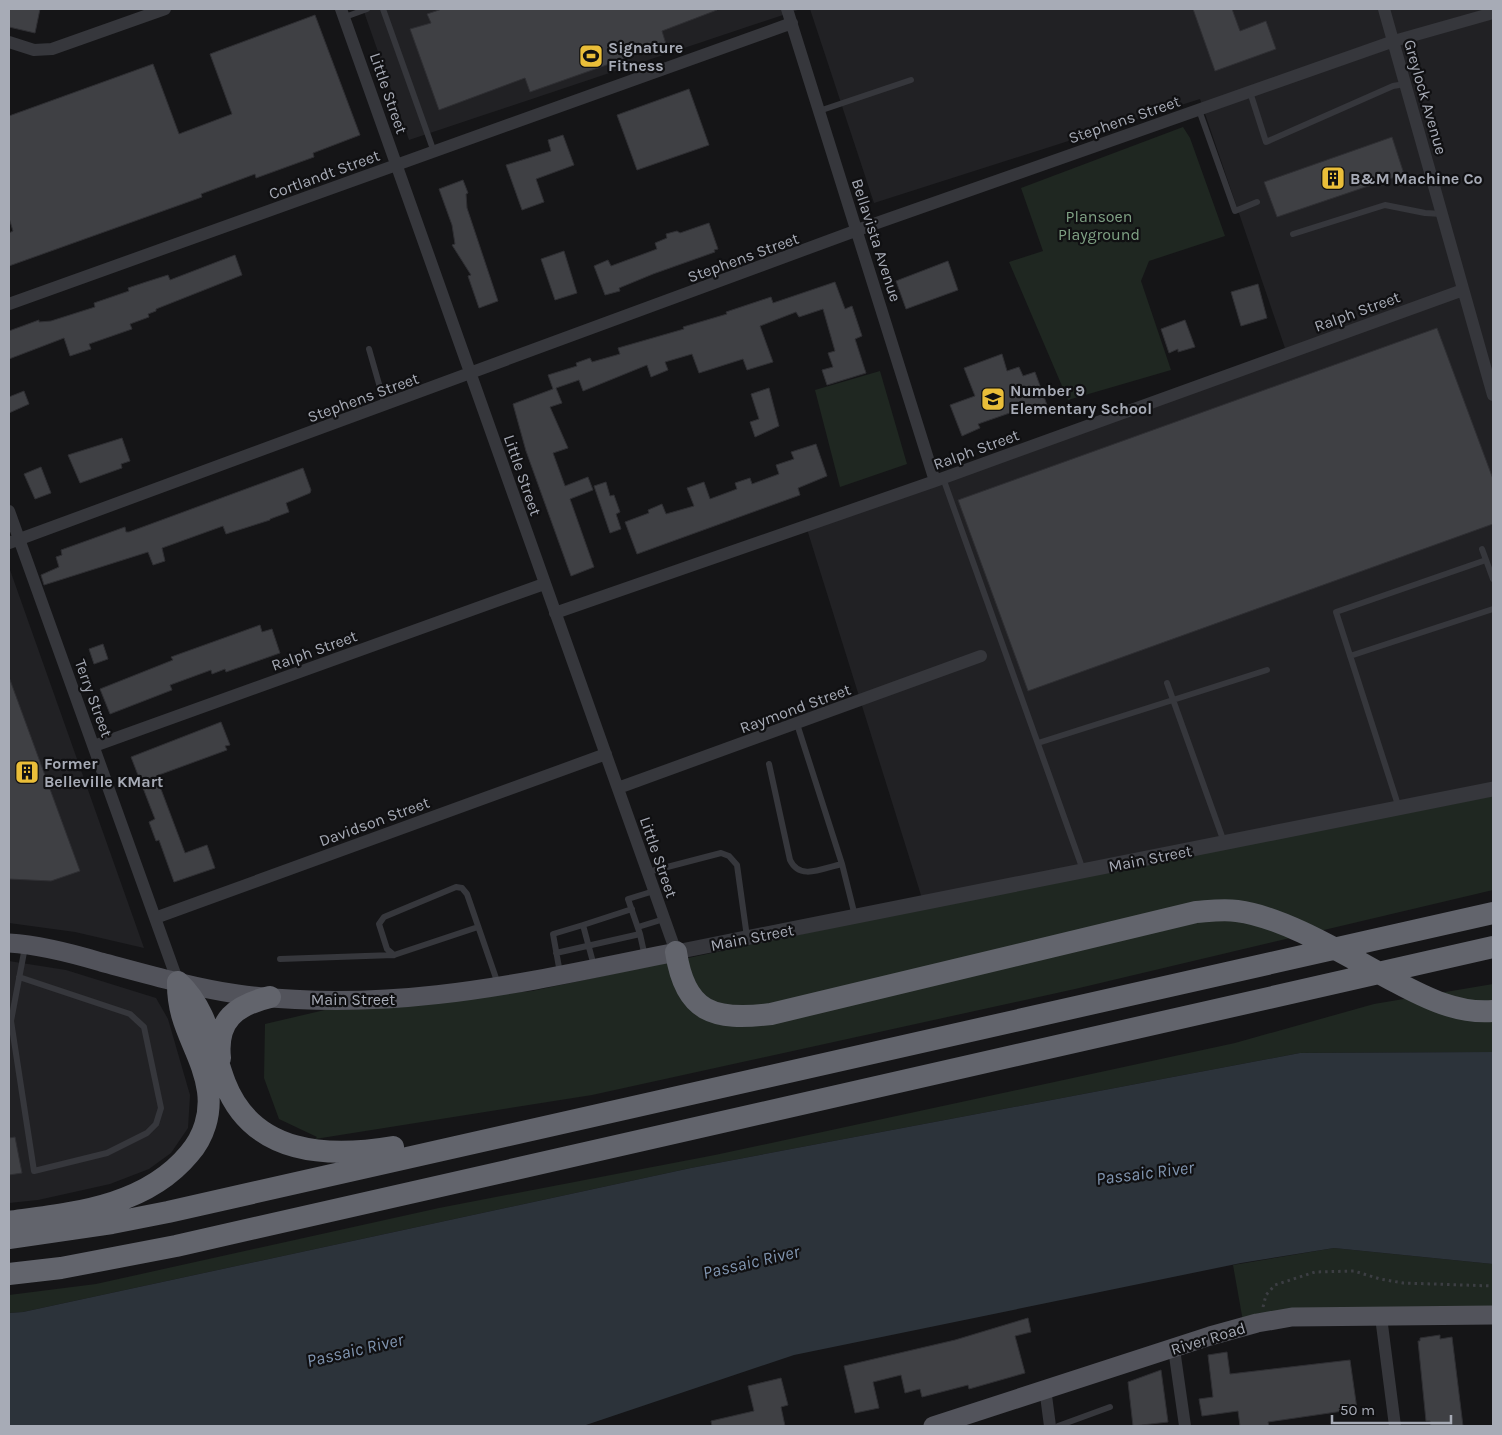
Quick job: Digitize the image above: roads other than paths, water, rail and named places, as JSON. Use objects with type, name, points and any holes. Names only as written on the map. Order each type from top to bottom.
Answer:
[{"type":"highway","points":[[676,952],[680,978],[687,993],[699,1004],[716,1013],[752,1016],[780,1011],[1196,912],[1238,911],[1257,915],[1300,933],[1416,992],[1453,1006],[1493,1011]]},
{"type":"highway","points":[[9,1238],[112,1223],[168,1212],[1493,913]]},
{"type":"highway","points":[[9,1274],[71,1266],[176,1246],[1493,947]]},
{"type":"highway","points":[[178,982],[198,1004],[225,1083],[234,1102],[245,1117],[262,1131],[283,1142],[303,1148],[339,1153],[398,1146],[699,1092]]},
{"type":"highway","points":[[9,1222],[83,1211],[128,1197],[166,1177],[192,1151],[201,1137],[207,1120],[208,1097],[203,1072],[179,1009],[178,982]]},
{"type":"highway","points":[[225,1083],[219,1049],[220,1034],[224,1026],[238,1009],[252,1002],[270,998]]},
{"type":"main road","name":"Main Street","points":[[17,944],[55,950],[178,982],[237,994],[270,998],[366,1001],[418,998],[500,987],[676,952]]},
{"type":"main road","name":"River Road","points":[[933,1426],[1045,1388],[1174,1349],[1210,1336],[1263,1322],[1292,1317],[1493,1315]]},
{"type":"street","points":[[9,42],[34,50],[52,49],[165,9]]},
{"type":"street","name":"Bellavista Avenue","points":[[787,9],[939,480]]},
{"type":"street","name":"Greylock Avenue","points":[[1384,9],[1493,395]]},
{"type":"street","name":"Little Street","points":[[343,13],[676,952]]},
{"type":"street","name":"Stephens Street","points":[[14,541],[858,232],[874,224],[1394,41],[1493,13]]},
{"type":"street","name":"Cortlandt Street","points":[[9,304],[792,23]]},
{"type":"street","name":"Ralph Street","points":[[555,613],[939,480],[1464,290]]},
{"type":"street","name":"Terry Street","points":[[9,511],[14,541],[94,746],[178,982]]},
{"type":"street","name":"Ralph Street","points":[[94,746],[544,584]]},
{"type":"street","name":"Raymond Street","points":[[618,788],[981,656]]},
{"type":"street","name":"Davidson Street","points":[[154,918],[606,754]]},
{"type":"street","name":"Main Street","points":[[676,952],[1493,789]]},
{"type":"street","points":[[1381,1317],[1395,1426]]},
{"type":"street","points":[[1174,1349],[1185,1426]]},
{"type":"street","points":[[1045,1388],[1050,1426]]},
{"type":"lane","points":[[343,13],[367,9]]},
{"type":"lane","points":[[383,9],[434,152]]},
{"type":"lane","points":[[819,111],[911,80]]},
{"type":"lane","points":[[1250,92],[1266,142],[1393,86],[1406,84]]},
{"type":"lane","points":[[1199,110],[1234,211],[1257,202]]},
{"type":"lane","points":[[1293,234],[1386,204],[1425,213],[1442,214]]},
{"type":"lane","points":[[369,349],[385,406]]},
{"type":"lane","points":[[939,480],[1084,871]]},
{"type":"lane","points":[[1482,549],[1493,579]]},
{"type":"lane","points":[[1399,809],[1336,612],[1486,560]]},
{"type":"lane","points":[[1350,656],[1493,609]]},
{"type":"lane","points":[[1038,743],[1267,670]]},
{"type":"lane","points":[[1167,683],[1224,844]]},
{"type":"lane","points":[[797,724],[842,864],[855,917]]},
{"type":"lane","points":[[769,764],[790,860],[794,869],[804,873],[842,864]]},
{"type":"lane","points":[[648,872],[721,853],[729,856],[736,865],[747,938]]},
{"type":"lane","points":[[394,956],[387,948],[380,924],[384,917],[456,887],[462,888],[467,894],[500,987]]},
{"type":"lane","points":[[646,958],[628,899],[654,891]]},
{"type":"lane","points":[[560,976],[552,934],[632,910]]},
{"type":"lane","points":[[638,927],[664,919]]},
{"type":"lane","points":[[583,925],[595,968]]},
{"type":"lane","points":[[280,959],[394,956],[478,927]]},
{"type":"lane","points":[[556,953],[640,934]]},
{"type":"lane","points":[[17,944],[19,977],[10,1022],[34,1171],[107,1153],[147,1133],[156,1124],[161,1108],[144,1027],[130,1014],[19,977]]},
{"type":"lane","points":[[9,984],[17,985]]},
{"type":"lane","points":[[1058,1426],[1110,1407]]},
{"type":"water","name":"Passaic River","points":[[1493,1052],[1493,1264],[1334,1248],[1241,1263],[794,1355],[583,1426],[9,1426],[9,1313],[23,1312],[691,1168],[1300,1053]]},
{"type":"place","name":"Signature Fitness","points":[[591,56]]},
{"type":"place","name":"B&M Machine Co","points":[[1333,178]]},
{"type":"place","name":"Number 9 Elementary School","points":[[993,399]]},
{"type":"place","name":"Former Belleville KMart","points":[[27,772]]},
{"type":"park label","name":"Plansoen Playground","points":[[1099,225]]}]
